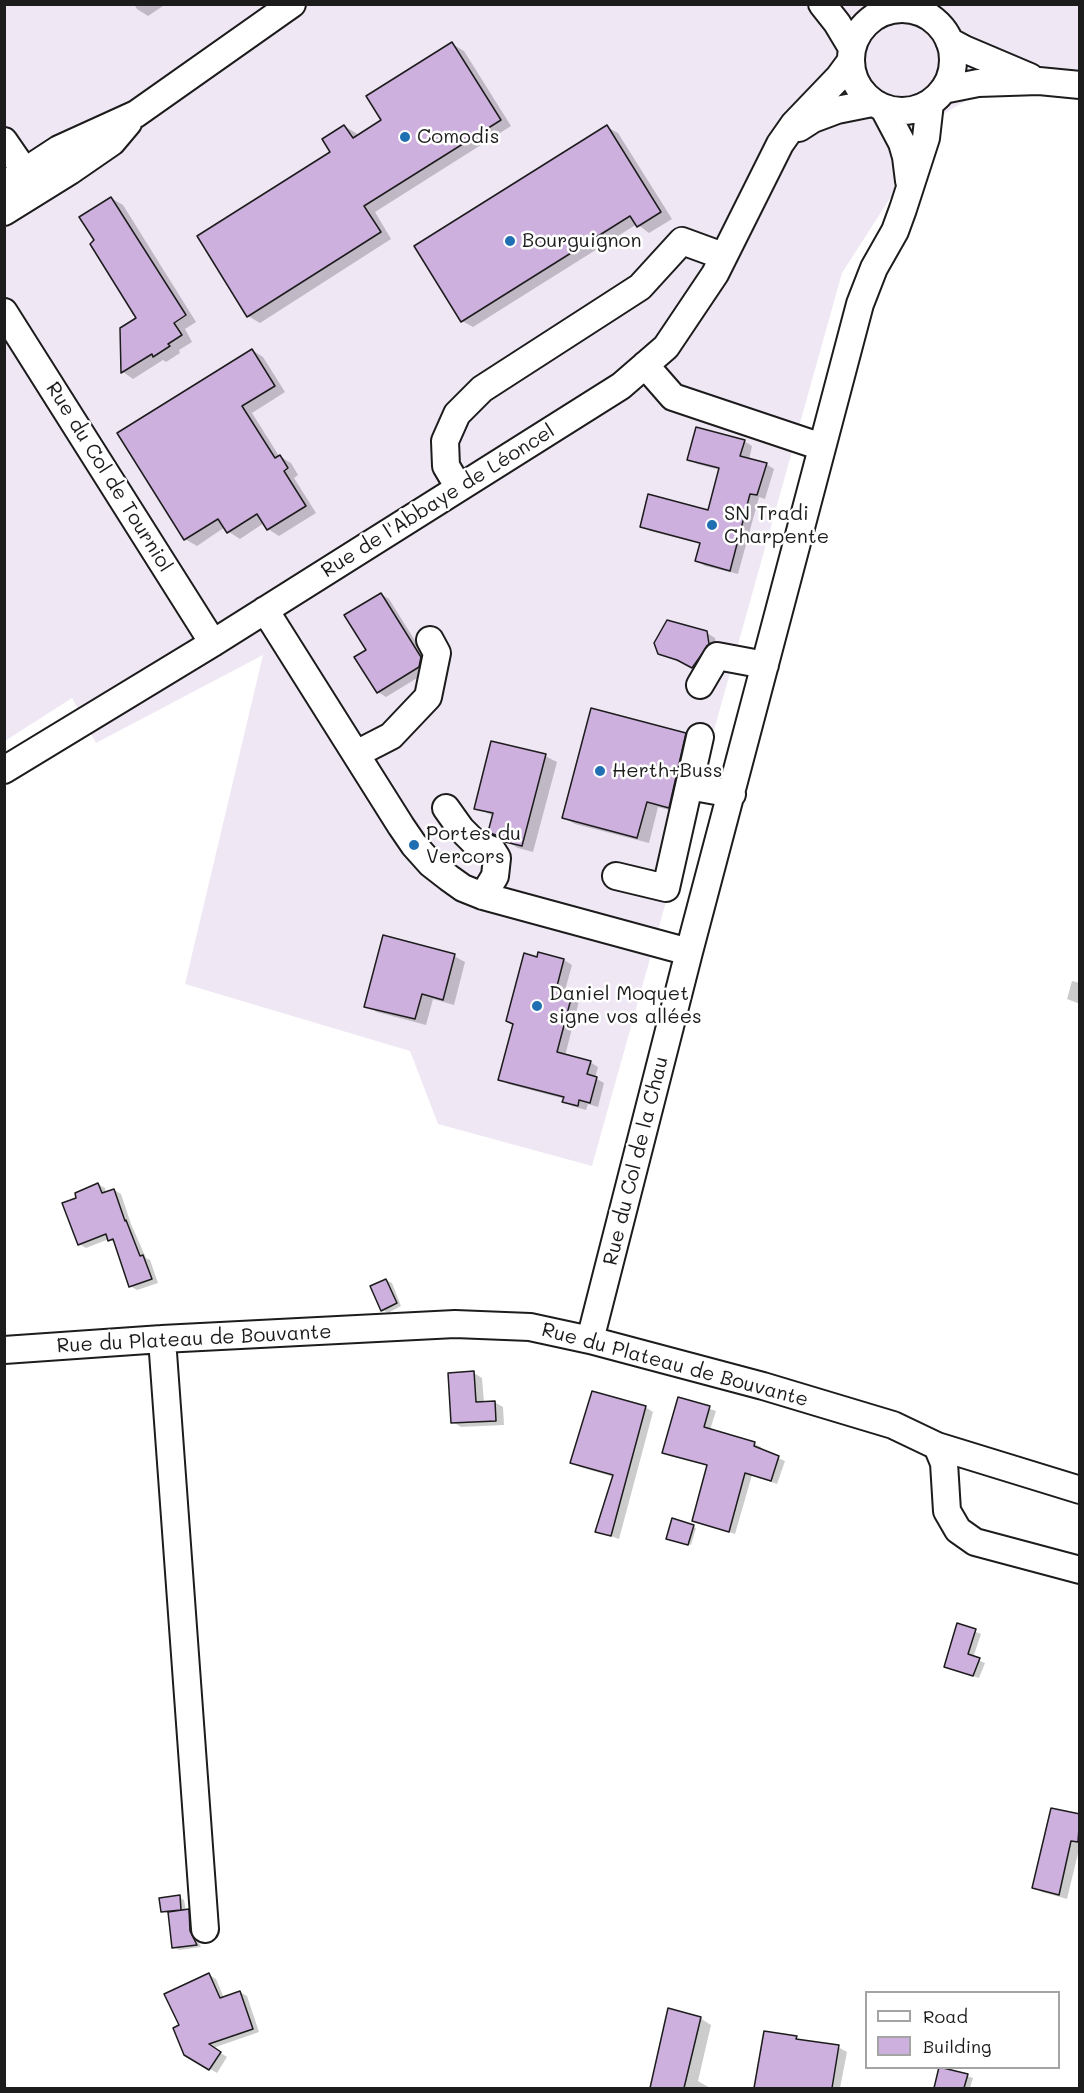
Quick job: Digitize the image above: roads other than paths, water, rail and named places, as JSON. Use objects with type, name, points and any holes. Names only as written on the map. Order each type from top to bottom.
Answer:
[{"type":"street","points":[[4,213],[22,183],[59,149],[136,114],[292,4]]},
{"type":"street","points":[[822,4],[837,23],[851,55],[856,85],[878,106]]},
{"type":"street","points":[[851,55],[858,33],[886,8],[920,12],[944,24],[964,49],[1039,81]]},
{"type":"street","points":[[937,97],[950,79],[953,66],[944,24]]},
{"type":"street","name":"Rue de l'Abbaye de Léoncel","points":[[4,770],[213,643],[621,386],[666,347],[715,274],[780,144],[794,124],[839,77],[851,55]]},
{"type":"street","points":[[780,144],[813,119],[852,105],[908,111],[937,97],[978,83],[1039,81],[1080,85]]},
{"type":"street","name":"Rue du Col de la Chau","points":[[590,1340],[689,952],[860,304],[874,268],[896,231],[937,97]]},
{"type":"street","name":"Rue du Col de la Chau","points":[[878,106],[904,150],[910,187]]},
{"type":"street","points":[[4,141],[22,183]]},
{"type":"street","points":[[459,488],[446,466],[445,441],[457,414],[482,389],[640,287],[682,241],[723,256]]},
{"type":"street","name":"Rue du Col de Tourniol","points":[[4,312],[213,643]]},
{"type":"street","points":[[645,365],[673,397],[822,447]]},
{"type":"street","points":[[265,610],[414,845],[448,878],[463,888],[483,896],[689,952]]},
{"type":"street","points":[[356,754],[391,736],[428,697],[437,653],[430,640]]},
{"type":"street","points":[[700,685],[717,656],[765,664]]},
{"type":"street","points":[[616,876],[666,888],[700,737]]},
{"type":"street","points":[[689,786],[732,794]]},
{"type":"street","points":[[446,808],[460,829],[475,843],[492,849],[497,858],[495,876],[483,896]]},
{"type":"street","points":[[672,858],[711,872]]},
{"type":"street","name":"Rue du Plateau de Bouvante","points":[[4,1350],[162,1338],[455,1324],[530,1327],[590,1340],[763,1386],[894,1425],[937,1446],[1080,1490]]},
{"type":"street","points":[[162,1338],[205,1929]]},
{"type":"street","points":[[937,1446],[944,1463],[947,1511],[958,1530],[975,1542],[1080,1570]]},
{"type":"place","name":"Comodis","points":[[405,137]]},
{"type":"place","name":"Bourguignon","points":[[510,241]]},
{"type":"place","name":"SN Tradi Charpente","points":[[712,525]]},
{"type":"place","name":"Herth+Buss","points":[[600,771]]},
{"type":"place","name":"Portes du Vercors","points":[[414,845]]},
{"type":"place","name":"Daniel Moquet signe vos allées","points":[[537,1006]]}]
